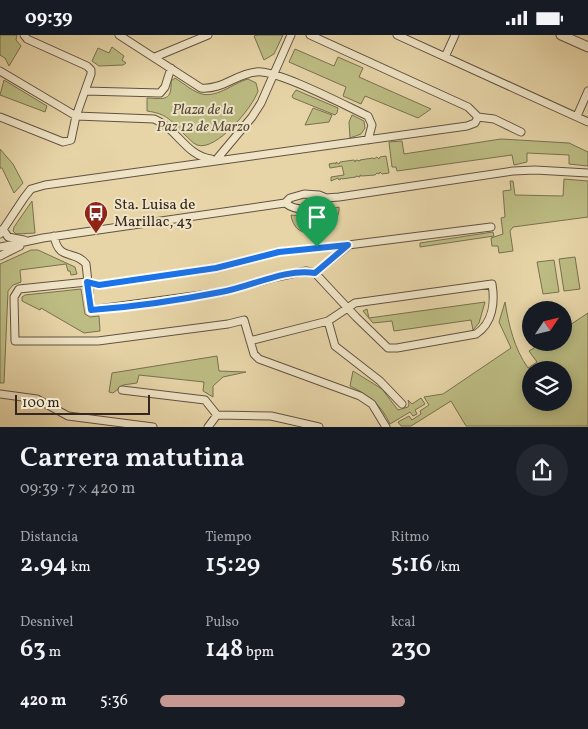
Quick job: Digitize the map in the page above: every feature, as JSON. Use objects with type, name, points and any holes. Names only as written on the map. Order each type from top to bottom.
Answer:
[{"type":"street","points":[[0,117],[63,142],[70,140],[92,70],[27,39],[24,35]]},
{"type":"street","points":[[119,35],[200,88],[210,89],[256,72],[273,73],[368,115],[372,125],[368,140]]},
{"type":"street","points":[[155,57],[208,35]]},
{"type":"street","points":[[216,160],[252,117],[292,35]]},
{"type":"street","points":[[310,35],[468,107],[478,117],[494,119],[521,132]]},
{"type":"street","points":[[397,35],[588,121]]},
{"type":"street","points":[[445,57],[455,35]]},
{"type":"street","points":[[561,35],[588,47]]},
{"type":"street","points":[[85,91],[160,93],[165,87],[171,68]]},
{"type":"street","points":[[0,71],[76,116],[154,119],[163,122],[197,156],[216,160]]},
{"type":"street","points":[[577,117],[588,91]]},
{"type":"street","points":[[29,241],[8,237],[2,232],[31,189],[45,185],[467,126],[475,123],[478,117]]},
{"type":"street","points":[[285,203],[290,207],[306,209],[314,207],[326,198],[513,171],[535,170],[588,173]]},
{"type":"street","points":[[0,247],[54,237],[285,203],[304,194],[319,195],[326,198]]},
{"type":"street","points":[[386,427],[372,404],[360,396],[262,361],[254,354],[244,320],[228,324],[98,341],[15,341],[14,297],[19,289],[87,282],[99,285],[216,268],[279,252],[491,227]]},
{"type":"street","points":[[54,237],[56,247],[59,250],[83,261],[86,265],[91,310],[223,292],[306,271],[315,273],[347,308],[388,348],[398,349],[476,335],[483,330],[490,320],[494,297],[492,284],[355,303],[347,308],[328,321],[250,341]]},
{"type":"street","points":[[0,256],[29,241]]},
{"type":"street","points":[[315,273],[348,245]]},
{"type":"street","points":[[328,321],[335,345],[380,381],[402,404]]},
{"type":"street","points":[[122,390],[205,400],[218,415],[271,416],[319,427]]},
{"type":"street","points":[[0,394],[37,399],[68,416],[153,427]]},
{"type":"street","points":[[208,427],[218,415]]},
{"type":"green space","points":[[0,35],[17,35],[16,40],[21,46],[9,66],[5,58],[0,55]]},
{"type":"green space","points":[[283,35],[274,54],[264,60],[254,36]]},
{"type":"green space","points":[[112,47],[124,56],[122,60],[126,63],[123,65],[99,66],[92,61],[98,48],[109,53]]},
{"type":"green space","points":[[295,49],[334,66],[338,57],[363,68],[359,77],[431,109],[418,118],[365,96],[361,104],[343,96],[346,87],[289,62]]},
{"type":"green space","name":"Plaza de la Paz 12 de Marzo","points":[[175,78],[193,90],[205,95],[218,93],[248,79],[256,83],[258,91],[249,107],[233,127],[214,142],[197,145],[169,119],[160,114],[147,111],[147,98],[158,99],[169,95],[171,81]]},
{"type":"green space","points":[[4,80],[47,106],[45,112],[0,95]]},
{"type":"green space","points":[[296,90],[338,108],[337,113],[335,115],[293,98],[292,96]]},
{"type":"green space","points":[[313,108],[332,115],[329,122],[305,125]]},
{"type":"green space","points":[[352,115],[364,121],[365,128],[361,134],[350,138],[349,122]]},
{"type":"green space","points":[[501,139],[569,143],[588,152],[588,166],[569,164],[569,155],[527,153],[527,162],[514,165],[512,155],[397,171],[396,167],[392,167],[389,142],[402,141],[404,154]]},
{"type":"green space","points":[[0,149],[13,164],[23,183],[14,193],[2,168],[0,168]]},
{"type":"green space","points":[[386,156],[389,173],[382,174],[380,172],[375,175],[360,175],[360,177],[341,178],[339,180],[338,178],[331,181],[331,177],[344,175],[342,166],[330,168],[329,164],[336,164],[336,162],[339,164],[340,162],[354,160],[355,162],[356,160],[374,159],[377,157],[379,159]]},
{"type":"green space","points":[[564,179],[588,181],[588,217],[513,227],[510,231],[513,251],[499,253],[498,246],[492,246],[491,238],[503,234],[501,218],[505,217],[503,191],[511,190],[510,181],[513,181],[515,195],[563,196]]},
{"type":"green space","points":[[32,201],[35,233],[16,234],[13,231],[14,227]]},
{"type":"green space","points":[[339,207],[338,215],[333,222],[318,232],[309,233],[301,231],[295,225],[291,215],[309,215]]},
{"type":"green space","points":[[493,232],[494,236],[420,247],[420,243]]},
{"type":"green space","points":[[31,250],[38,250],[75,267],[77,274],[71,275],[66,264],[20,270],[21,282],[13,285],[8,291],[4,383],[0,383],[0,264]]},
{"type":"green space","points":[[575,257],[580,289],[564,291],[559,259]]},
{"type":"green space","points":[[554,260],[559,292],[543,294],[537,262]]},
{"type":"green space","points":[[81,289],[85,314],[90,317],[99,316],[100,331],[84,333],[41,308],[40,310],[22,301],[22,297],[25,295]]},
{"type":"green space","points":[[485,302],[479,323],[473,330],[471,320],[394,331],[392,321],[373,323],[363,311],[367,309],[369,318]]},
{"type":"green space","points":[[505,302],[513,337],[524,361],[522,361],[522,411],[572,411],[572,361],[536,361],[529,351],[572,351],[572,324],[588,313],[588,426],[466,426],[451,401],[411,426],[401,426],[398,422],[409,416],[412,420],[421,414],[420,411],[429,405],[424,397],[443,394],[511,348],[499,322]]},
{"type":"green space","points":[[217,356],[219,371],[246,372],[223,377],[213,386],[213,397],[203,391],[204,382],[139,375],[137,383],[123,385],[113,393],[109,392],[112,373]]},
{"type":"green space","points":[[353,371],[382,389],[398,410],[408,407],[408,400],[412,404],[421,398],[425,404],[415,410],[417,414],[413,416],[410,412],[390,424],[383,411],[374,401],[350,386]]},
{"type":"place","name":"Sta. Luisa de Marillac, 43","points":[[96,234]]},
{"type":"route","points":[[348,245],[315,273],[306,271],[223,292],[91,310],[87,282],[99,285],[216,268],[279,252],[317,247],[348,245]]}]
